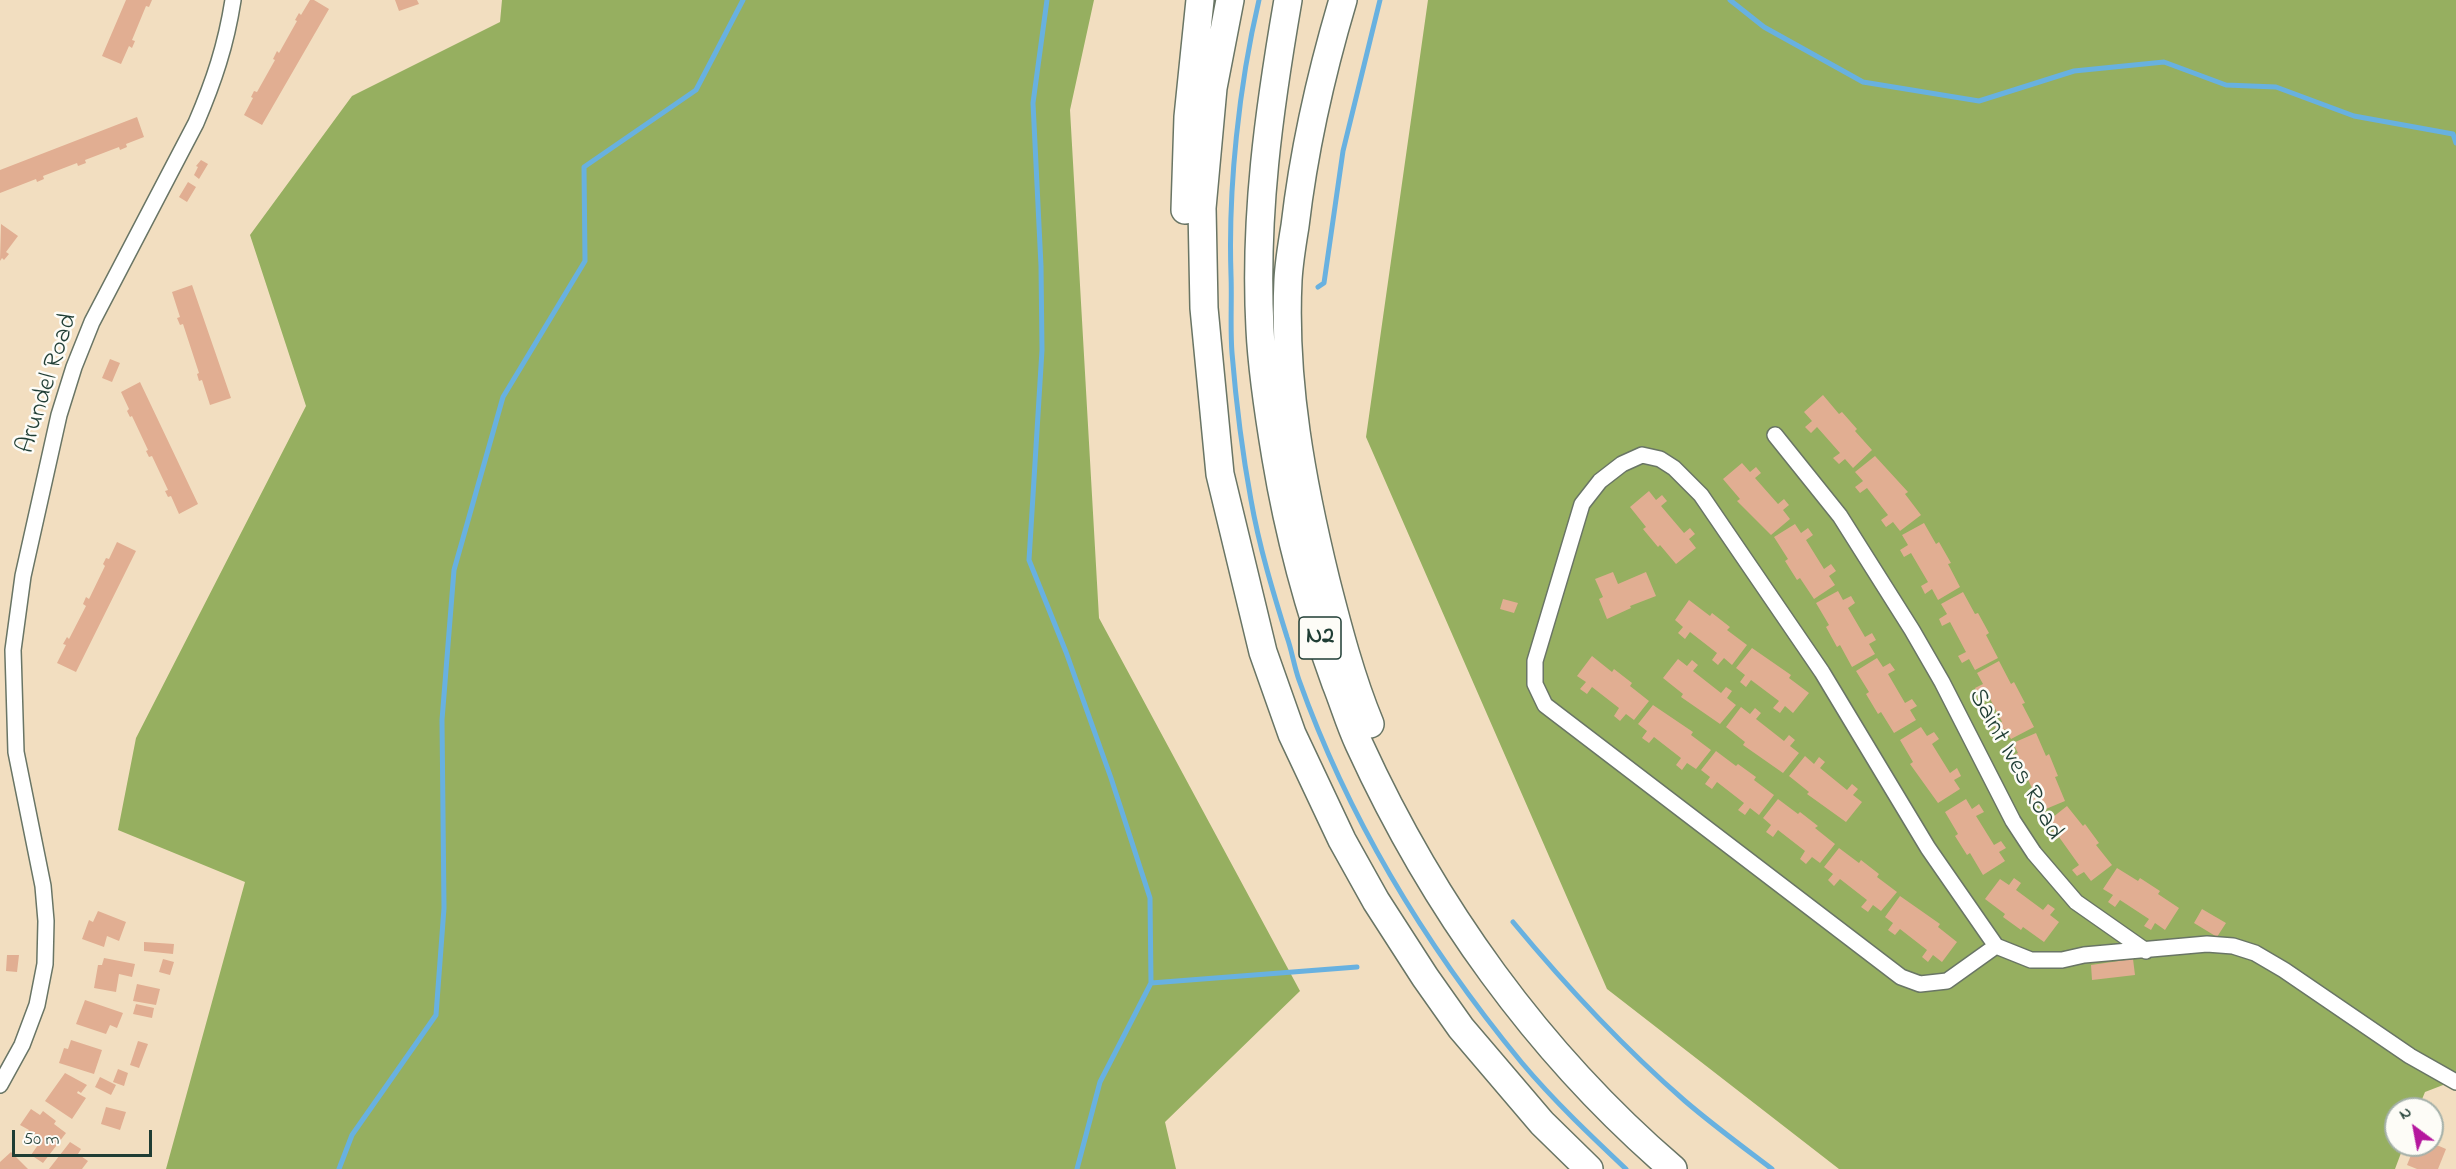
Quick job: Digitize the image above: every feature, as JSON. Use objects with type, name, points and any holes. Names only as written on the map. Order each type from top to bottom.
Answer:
[{"type":"highway","points":[[1200,0],[1188,117],[1185,211],[1190,346],[1196,382],[1221,474]]},
{"type":"highway","name":"N2","points":[[1230,0],[1214,88],[1202,208],[1204,308],[1221,474],[1263,652],[1292,734],[1342,840],[1376,902],[1461,1028],[1542,1123],[1589,1169]]},
{"type":"highway","name":"N2","points":[[1288,0],[1262,175],[1260,330],[1270,426],[1285,511],[1303,584],[1328,660],[1358,743],[1430,881],[1498,982],[1549,1046],[1606,1107],[1673,1169]]},
{"type":"highway","points":[[1343,0],[1311,118],[1299,192],[1288,279],[1288,361],[1298,449],[1313,526],[1337,622],[1367,716],[1397,786],[1430,881]]},
{"type":"street","name":"Arundel Road","points":[[0,1085],[22,1046],[37,1005],[45,964],[46,921],[43,886],[16,752],[13,704],[15,640],[23,576],[59,415],[74,367],[92,322],[196,123],[219,65],[226,40],[232,0]]},
{"type":"street","name":"Saint Ives Road","points":[[1775,435],[1840,516],[1912,630],[1942,682],[2013,821],[2034,853],[2076,902],[2146,951]]},
{"type":"street","points":[[1996,946],[1947,981],[1920,984],[1901,977],[1545,705],[1535,684],[1535,661],[1582,504],[1600,481],[1622,464],[1642,455],[1660,459],[1674,468],[1701,495],[1822,672],[1928,848],[1996,946],[2031,960],[2062,960],[2084,955],[2207,944],[2233,946],[2255,953],[2284,970],[2409,1056],[2456,1082]]},
{"type":"green space","points":[[502,0],[1094,0],[1070,110],[1099,618],[1300,991],[1165,1122],[1176,1169],[166,1169],[245,882],[118,830],[136,738],[306,406],[250,235],[352,96],[500,22]]},
{"type":"green space","points":[[1428,0],[2456,0],[2456,1080],[2425,1092],[2423,1097],[2384,1097],[2384,1157],[2400,1157],[2395,1169],[1839,1169],[1607,989],[1366,437]]},
{"type":"building","points":[[126,0],[152,0],[149,7],[146,6],[132,40],[135,41],[132,48],[129,46],[121,64],[102,56]]},
{"type":"building","points":[[310,0],[329,9],[262,125],[244,115],[254,91],[257,92],[275,60],[273,59],[277,51],[279,53],[299,13],[301,15]]},
{"type":"building","points":[[395,0],[417,0],[419,4],[399,11]]},
{"type":"building","points":[[137,117],[144,137],[126,144],[127,147],[120,150],[119,147],[85,160],[86,163],[78,166],[77,163],[43,176],[44,179],[37,182],[36,179],[0,193],[0,170]]},
{"type":"building","points":[[201,160],[208,164],[199,179],[194,175],[198,167],[196,166]]},
{"type":"building","points":[[188,182],[196,187],[187,202],[179,197]]},
{"type":"building","points":[[1,224],[18,236],[6,252],[9,254],[0,261]]},
{"type":"building","points":[[192,285],[231,398],[210,405],[202,380],[199,381],[197,374],[199,373],[183,324],[180,325],[177,318],[180,317],[172,292]]},
{"type":"building","points":[[110,359],[120,363],[112,382],[102,378]]},
{"type":"building","points":[[140,382],[198,504],[179,514],[171,496],[168,497],[165,491],[168,490],[152,456],[149,457],[146,451],[148,450],[132,416],[130,417],[127,411],[129,409],[121,392]]},
{"type":"building","points":[[1823,395],[1839,414],[1842,412],[1872,450],[1853,468],[1845,459],[1839,464],[1833,458],[1840,453],[1817,427],[1811,433],[1805,427],[1812,421],[1804,412]]},
{"type":"building","points":[[1875,456],[1908,492],[1905,494],[1921,515],[1900,531],[1893,522],[1886,527],[1881,520],[1888,515],[1867,488],[1860,493],[1855,487],[1863,481],[1855,472]]},
{"type":"building","points":[[1742,463],[1750,472],[1756,467],[1761,473],[1755,478],[1778,504],[1784,499],[1789,505],[1783,510],[1790,519],[1771,535],[1737,501],[1740,499],[1723,479]]},
{"type":"building","points":[[1649,491],[1656,500],[1662,495],[1667,501],[1661,506],[1684,533],[1690,528],[1695,534],[1689,539],[1696,548],[1676,564],[1643,529],[1646,527],[1630,507]]},
{"type":"building","points":[[1924,523],[1936,544],[1939,542],[1951,563],[1948,564],[1960,587],[1938,600],[1932,589],[1925,594],[1921,586],[1928,582],[1911,553],[1904,557],[1900,550],[1908,545],[1902,535]]},
{"type":"building","points":[[1795,524],[1801,533],[1808,528],[1813,535],[1806,540],[1824,569],[1831,564],[1836,571],[1829,576],[1835,585],[1814,599],[1800,578],[1797,580],[1785,561],[1788,559],[1774,537]]},
{"type":"building","points":[[117,542],[136,551],[76,672],[57,663],[66,645],[63,644],[67,637],[69,639],[86,606],[83,604],[86,597],[89,599],[105,566],[103,564],[106,558],[109,559]]},
{"type":"building","points":[[1613,572],[1618,584],[1646,572],[1656,596],[1630,606],[1631,608],[1607,619],[1599,599],[1603,597],[1595,579]]},
{"type":"building","points":[[1838,591],[1843,600],[1851,596],[1855,603],[1848,608],[1865,637],[1872,633],[1876,640],[1869,644],[1875,654],[1852,667],[1840,645],[1837,647],[1826,627],[1829,625],[1816,603]]},
{"type":"building","points":[[1963,592],[1989,633],[1986,635],[1998,658],[1975,670],[1969,659],[1962,663],[1958,656],[1966,652],[1950,622],[1942,626],[1939,619],[1947,614],[1941,604]]},
{"type":"building","points":[[1503,599],[1518,603],[1514,613],[1500,609]]},
{"type":"building","points":[[1689,600],[1710,616],[1712,613],[1730,627],[1727,630],[1747,645],[1732,665],[1724,658],[1718,665],[1712,660],[1717,653],[1690,632],[1685,639],[1678,633],[1683,627],[1675,620]]},
{"type":"building","points":[[1752,648],[1791,675],[1789,678],[1809,693],[1793,713],[1785,706],[1780,713],[1773,708],[1779,701],[1751,680],[1746,687],[1740,682],[1745,675],[1736,668]]},
{"type":"building","points":[[1592,656],[1612,672],[1614,669],[1632,683],[1630,686],[1649,701],[1634,720],[1626,714],[1620,721],[1614,716],[1619,708],[1592,687],[1587,694],[1580,689],[1586,682],[1577,676]]},
{"type":"building","points":[[1877,658],[1883,667],[1890,663],[1895,670],[1888,674],[1905,703],[1912,699],[1917,706],[1910,710],[1916,720],[1894,733],[1881,712],[1878,714],[1866,694],[1869,692],[1856,671]]},
{"type":"building","points":[[1678,659],[1687,666],[1692,660],[1698,665],[1693,671],[1721,693],[1726,687],[1732,691],[1727,698],[1736,705],[1720,724],[1681,697],[1683,694],[1663,678]]},
{"type":"building","points":[[1999,661],[2011,684],[2014,682],[2034,727],[2011,739],[2005,729],[1998,733],[1994,725],[2002,722],[1986,691],[1978,695],[1975,688],[1983,684],[1977,673]]},
{"type":"building","points":[[1653,705],[1693,732],[1691,735],[1711,750],[1696,769],[1687,763],[1682,770],[1676,765],[1681,758],[1654,737],[1649,743],[1642,738],[1647,731],[1638,724]]},
{"type":"building","points":[[1741,707],[1750,714],[1755,708],[1761,713],[1756,719],[1784,741],[1789,735],[1795,740],[1790,746],[1799,753],[1783,773],[1743,745],[1745,742],[1726,727]]},
{"type":"building","points":[[1921,727],[1927,736],[1934,732],[1939,739],[1932,744],[1950,773],[1957,768],[1961,776],[1954,780],[1960,789],[1938,803],[1910,764],[1913,762],[1900,740]]},
{"type":"building","points":[[2036,733],[2046,756],[2049,754],[2065,801],[2041,811],[2037,800],[2029,804],[2026,796],[2034,793],[2020,761],[2013,765],[2010,757],[2018,753],[2013,743]]},
{"type":"building","points":[[1716,751],[1756,777],[1754,780],[1774,795],[1759,815],[1750,808],[1745,815],[1738,810],[1744,803],[1717,782],[1712,789],[1705,784],[1710,777],[1701,770]]},
{"type":"building","points":[[1805,756],[1814,764],[1819,757],[1825,762],[1820,768],[1847,790],[1852,784],[1858,789],[1853,795],[1862,802],[1846,822],[1807,794],[1809,792],[1789,776]]},
{"type":"building","points":[[1778,799],[1818,826],[1815,828],[1835,844],[1820,863],[1812,857],[1806,864],[1800,859],[1805,851],[1778,830],[1773,837],[1766,832],[1771,825],[1763,818]]},
{"type":"building","points":[[1966,799],[1972,809],[1979,804],[1984,812],[1976,816],[1994,845],[2001,841],[2006,848],[1999,852],[2005,861],[1983,875],[1970,853],[1967,855],[1955,836],[1958,834],[1945,812]]},
{"type":"building","points":[[2067,806],[2083,826],[2085,824],[2099,843],[2096,845],[2112,865],[2091,881],[2084,872],[2077,876],[2072,870],[2079,865],[2059,837],[2052,842],[2047,836],[2054,830],[2048,821]]},
{"type":"building","points":[[1839,848],[1859,863],[1861,860],[1879,874],[1877,877],[1897,892],[1881,911],[1873,905],[1868,912],[1861,907],[1867,900],[1840,879],[1834,886],[1828,880],[1833,874],[1824,867]]},
{"type":"building","points":[[2117,868],[2138,881],[2140,878],[2160,891],[2158,894],[2179,908],[2165,930],[2155,923],[2151,930],[2144,926],[2149,919],[2120,900],[2115,907],[2108,902],[2113,895],[2103,889]]},
{"type":"building","points":[[2014,878],[2021,883],[2016,890],[2043,910],[2048,904],[2055,909],[2050,915],[2059,922],[2044,942],[2023,927],[2021,930],[2003,917],[2005,914],[1985,899],[2000,879],[2009,885]]},
{"type":"building","points":[[1900,896],[1940,924],[1938,927],[1957,942],[1942,962],[1933,955],[1928,962],[1922,957],[1927,950],[1900,929],[1895,935],[1888,930],[1893,923],[1885,917]]},
{"type":"building","points":[[2202,909],[2226,923],[2217,937],[2194,923]]},
{"type":"building","points":[[98,911],[126,922],[119,941],[107,936],[104,947],[82,939],[89,920],[93,922]]},
{"type":"building","points":[[144,942],[174,944],[173,954],[144,951]]},
{"type":"building","points":[[7,955],[19,955],[17,972],[6,971]]},
{"type":"building","points":[[104,958],[135,964],[132,977],[119,974],[116,992],[94,988],[98,965],[102,965]]},
{"type":"building","points":[[163,959],[174,962],[170,975],[159,972]]},
{"type":"building","points":[[2133,959],[2135,975],[2092,980],[2091,965]]},
{"type":"building","points":[[137,984],[160,989],[156,1005],[133,1001]]},
{"type":"building","points":[[85,1000],[123,1013],[117,1028],[110,1025],[106,1034],[76,1024]]},
{"type":"building","points":[[136,1004],[154,1008],[152,1018],[133,1014]]},
{"type":"building","points":[[71,1040],[102,1050],[94,1074],[59,1063],[64,1048],[68,1049]]},
{"type":"building","points":[[138,1041],[148,1044],[139,1068],[130,1065]]},
{"type":"building","points":[[118,1069],[128,1073],[124,1086],[113,1082]]},
{"type":"building","points":[[65,1073],[87,1085],[81,1093],[78,1091],[77,1093],[86,1098],[72,1119],[45,1101]]},
{"type":"building","points":[[100,1077],[116,1085],[111,1095],[95,1087]]},
{"type":"building","points":[[106,1107],[126,1112],[120,1130],[101,1124]]},
{"type":"building","points":[[31,1109],[40,1115],[43,1111],[66,1133],[43,1163],[31,1155],[38,1145],[25,1136],[29,1130],[20,1125]]},
{"type":"building","points":[[70,1142],[81,1149],[78,1154],[88,1161],[82,1169],[49,1169]]},
{"type":"building","points":[[11,1152],[28,1169],[0,1169],[0,1162]]},
{"type":"building","points":[[2410,1157],[2443,1157],[2438,1169],[2417,1169],[2407,1165]]},
{"type":"waterway","points":[[339,1169],[352,1135],[436,1015],[444,908],[442,720],[454,570],[503,397],[585,261],[584,167],[696,90],[743,0]]},
{"type":"waterway","points":[[1047,0],[1033,103],[1041,266],[1042,350],[1029,560],[1066,652],[1111,778],[1150,898],[1151,983],[1100,1082],[1077,1169]]},
{"type":"waterway","points":[[1259,0],[1246,67],[1233,172],[1231,343],[1235,390],[1254,517],[1297,675],[1342,783],[1367,833],[1423,929],[1487,1020],[1522,1063],[1559,1104],[1626,1169]]},
{"type":"waterway","points":[[1318,287],[1324,283],[1343,151],[1380,0]]},
{"type":"waterway","points":[[1730,0],[1764,27],[1863,82],[1979,101],[2074,71],[2164,62],[2226,85],[2276,87],[2354,116],[2453,134],[2456,143]]},
{"type":"waterway","points":[[1513,922],[1574,992],[1639,1059],[1696,1110],[1772,1169]]},
{"type":"waterway","points":[[1151,983],[1357,967]]}]
